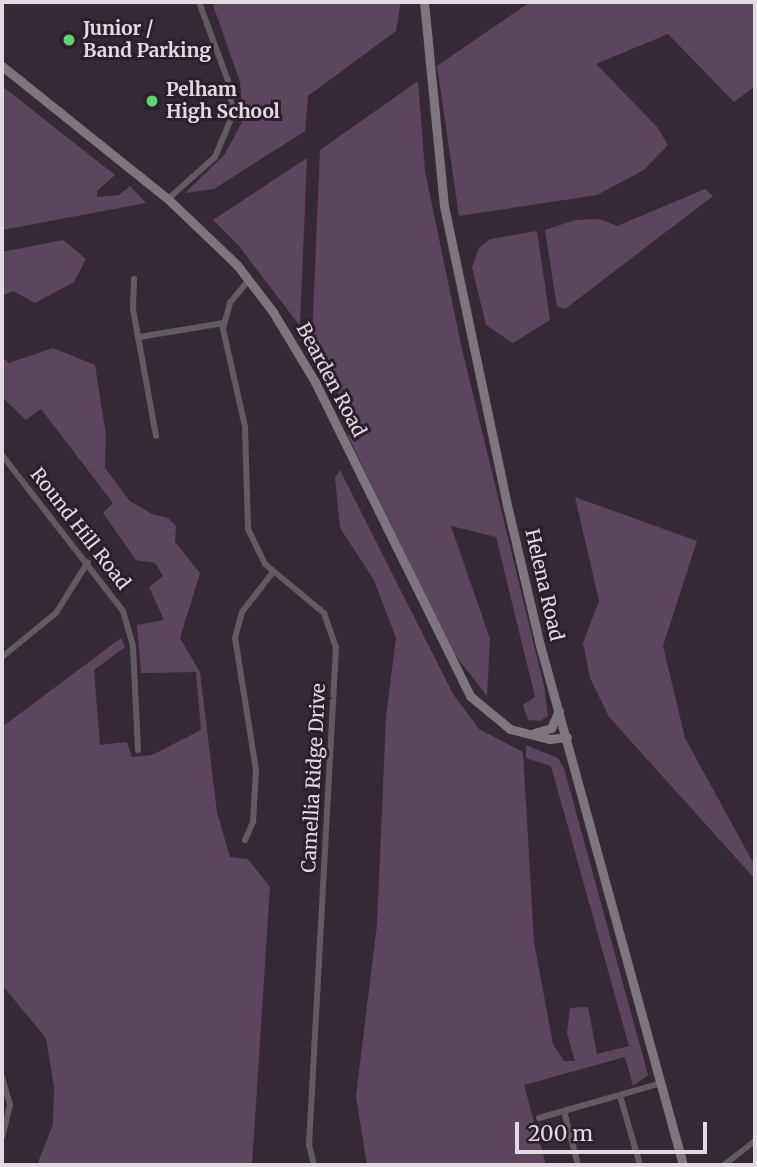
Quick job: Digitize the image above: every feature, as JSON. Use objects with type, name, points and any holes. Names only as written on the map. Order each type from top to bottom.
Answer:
[{"type":"main road","name":"Helena Road","points":[[424,2],[432,116],[447,220],[513,534],[683,1165]]},
{"type":"main road","name":"Bearden Road","points":[[2,66],[168,199],[249,280],[287,333],[326,401],[465,689],[495,720],[528,734],[567,737]]},
{"type":"main road","points":[[528,734],[551,727],[559,711]]},
{"type":"street","points":[[168,199],[219,152],[231,119],[230,86],[199,2]]},
{"type":"street","points":[[134,279],[138,337],[156,436]]},
{"type":"street","points":[[138,337],[224,323],[230,303],[249,280]]},
{"type":"street","name":"Camellia Ridge Drive","points":[[224,323],[245,427],[247,529],[255,549],[273,572],[319,606],[329,621],[336,647],[309,1144],[314,1165]]},
{"type":"street","name":"Round Hill Road","points":[[2,455],[117,599],[128,624],[138,750]]},
{"type":"street","points":[[2,657],[56,613],[88,562]]},
{"type":"street","points":[[244,840],[253,822],[256,771],[235,638],[242,612],[273,572]]},
{"type":"street","points":[[2,1077],[10,1105],[2,1137]]},
{"type":"street","points":[[539,1118],[662,1083]]},
{"type":"street","points":[[620,1096],[640,1165]]},
{"type":"street","points":[[564,1111],[578,1165]]},
{"type":"street","points":[[724,1165],[755,1142]]},
{"type":"shaded area","points":[[212,2],[401,2],[396,31],[308,96],[305,131],[214,189],[185,193],[225,154],[243,120],[240,82]]},
{"type":"shaded area","points":[[530,2],[755,2],[755,86],[734,102],[668,34],[596,64],[658,128],[668,145],[644,170],[597,195],[459,216],[437,66]]},
{"type":"shaded area","points":[[418,81],[425,171],[461,345],[544,686],[548,716],[540,721],[528,720],[523,705],[535,697],[496,537],[451,526],[490,639],[487,696],[452,651],[348,436],[353,424],[312,340],[320,150]]},
{"type":"shaded area","points":[[2,86],[115,175],[97,191],[97,197],[119,195],[130,186],[146,203],[2,230]]},
{"type":"shaded area","points":[[307,158],[300,326],[238,245],[213,220]]},
{"type":"shaded area","points":[[705,189],[713,196],[565,309],[557,307],[545,230],[575,220],[600,219],[617,226]]},
{"type":"shaded area","points":[[537,231],[550,320],[513,343],[486,325],[472,267],[479,248],[491,239]]},
{"type":"shaded area","points":[[63,240],[86,259],[74,282],[35,303],[13,291],[2,296],[2,252]]},
{"type":"shaded area","points":[[53,348],[95,365],[106,436],[105,468],[130,501],[152,514],[168,518],[176,526],[175,542],[200,573],[180,638],[200,672],[217,812],[230,857],[248,859],[270,887],[252,1165],[37,1165],[53,1124],[54,1087],[46,1038],[2,985],[2,727],[121,638],[125,647],[94,670],[100,745],[127,742],[132,757],[152,755],[201,730],[196,672],[141,673],[137,625],[164,620],[149,587],[163,576],[155,563],[136,560],[103,513],[113,503],[41,409],[26,420],[2,397],[2,357],[9,363]]},
{"type":"shaded area","points":[[340,470],[453,694],[479,729],[523,752],[534,942],[553,1044],[564,1061],[575,1061],[567,1033],[570,1008],[588,1007],[597,1054],[629,1046],[551,766],[526,758],[526,745],[558,758],[564,768],[648,1075],[633,1086],[625,1057],[524,1085],[546,1165],[367,1165],[356,1096],[377,925],[386,717],[396,638],[374,580],[340,528],[335,478]]},
{"type":"shaded area","points":[[575,497],[697,541],[663,646],[685,738],[755,866],[755,879],[609,717],[590,678],[583,643],[599,601]]},
{"type":"place","name":"Junior / Band Parking","points":[[69,40]]},
{"type":"place","name":"Pelham High School","points":[[152,101]]}]
